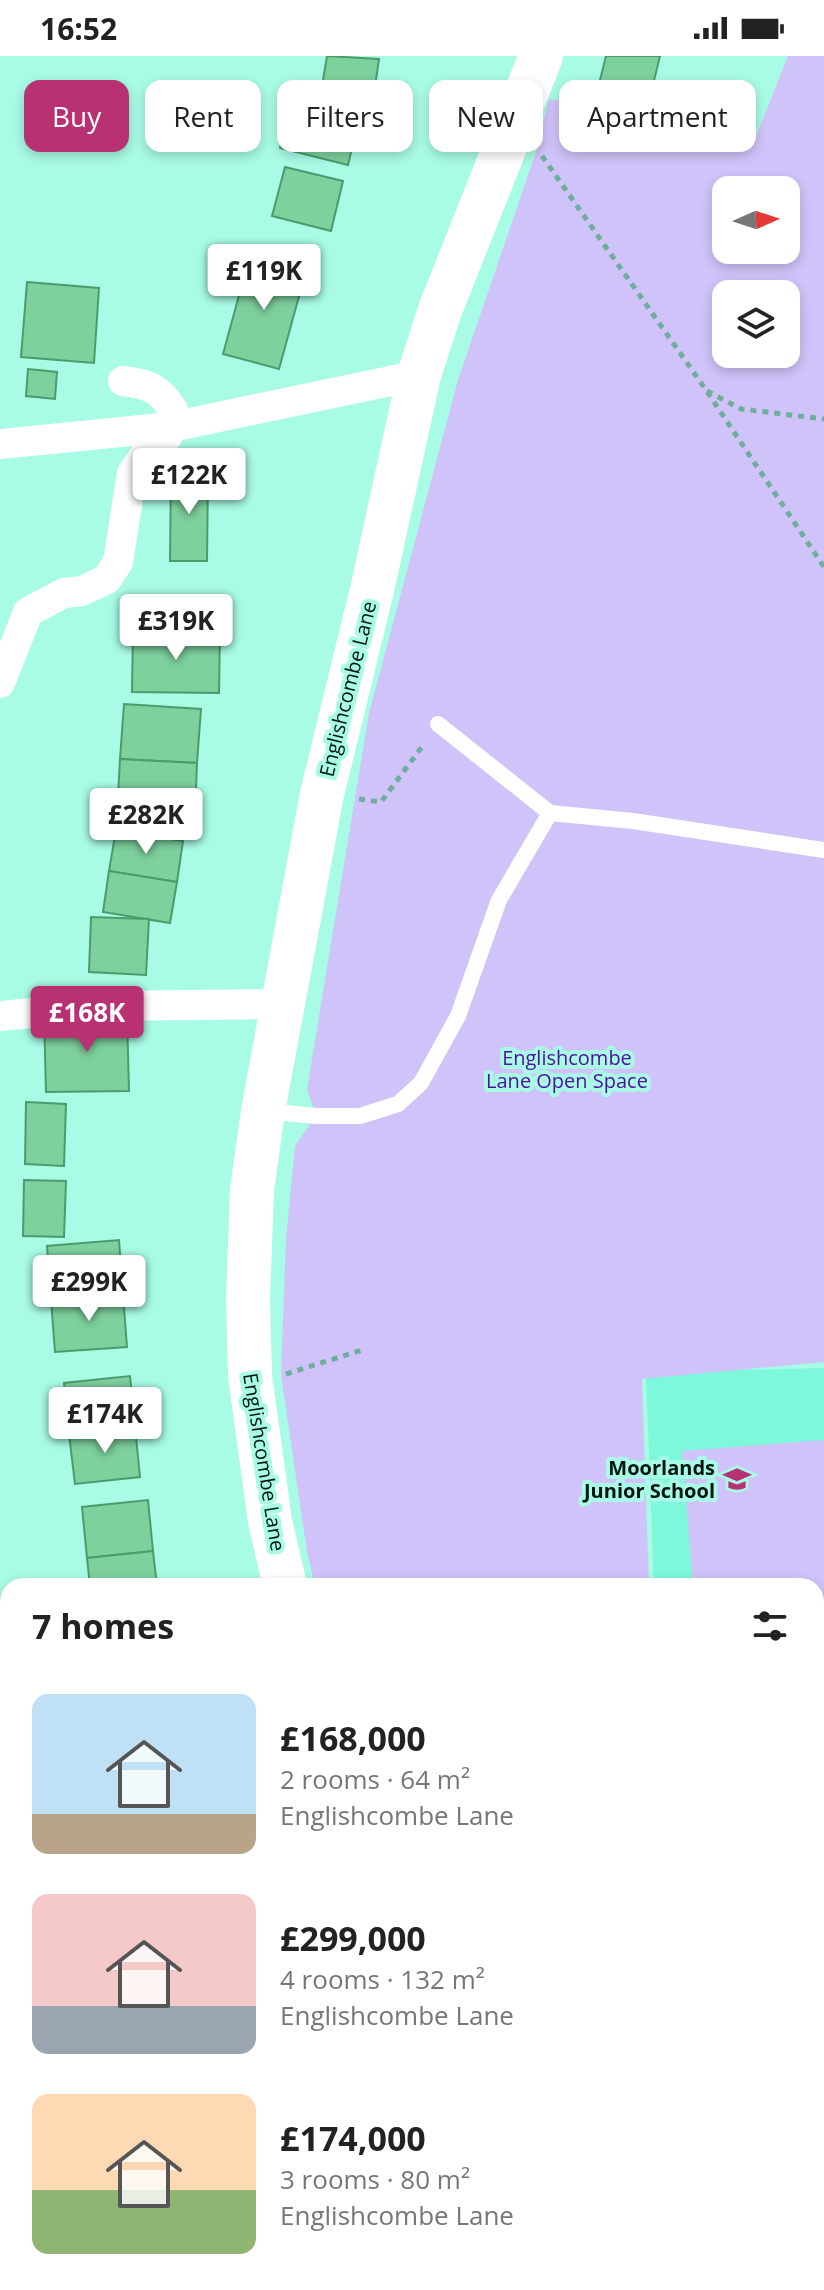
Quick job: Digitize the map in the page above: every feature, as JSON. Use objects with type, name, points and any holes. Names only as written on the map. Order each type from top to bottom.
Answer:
[{"type":"street","name":"Englishcombe Lane","points":[[531,80],[541,56]]},
{"type":"street","name":"Englishcombe Lane","points":[[283,1578],[270,1521],[250,1376],[248,1299],[252,1190],[263,1111],[322,794],[372,590],[419,375],[440,310],[501,152]]},
{"type":"street","points":[[0,444],[171,427],[419,375]]},
{"type":"street","points":[[0,683],[28,612],[64,593],[82,591],[107,579],[118,562],[132,473],[146,453],[167,437],[173,410],[162,393],[144,384],[123,381]]},
{"type":"street","points":[[0,1016],[103,1006],[284,1004]]},
{"type":"lane","points":[[438,724],[550,813],[633,821],[824,850]]},
{"type":"lane","points":[[263,1111],[360,1116],[398,1104],[421,1083],[458,1016],[499,900],[550,813]]},
{"type":"path","points":[[539,152],[706,390],[824,567]]},
{"type":"path","points":[[706,390],[741,409],[824,419]]},
{"type":"path","points":[[322,794],[381,802],[438,724]]},
{"type":"path","points":[[250,1376],[281,1375],[362,1350]]},
{"type":"shaded area","name":"Moorlands Junior School","points":[[824,1368],[824,1578],[654,1578],[646,1372]]},
{"type":"green space","name":"Englishcombe Lane Open Space","points":[[788,56],[824,56],[824,1362],[642,1379],[649,1578],[313,1578],[281,1375],[286,1239],[295,1146],[316,1116],[307,1089],[369,713],[458,380],[536,152],[543,152],[543,124],[549,99],[559,101],[559,152],[756,152],[756,136]]},
{"type":"green space","points":[[824,1440],[824,1578],[692,1578],[682,1451]]},
{"type":"building","points":[[327,56],[379,59],[376,80],[323,80]]},
{"type":"building","points":[[606,56],[660,56],[654,80],[600,80]]},
{"type":"building","points":[[296,152],[351,152],[348,165]]},
{"type":"building","points":[[285,167],[343,181],[331,231],[272,216]]},
{"type":"building","points":[[250,255],[306,271],[279,369],[223,354]]},
{"type":"building","points":[[27,282],[99,288],[94,363],[21,357]]},
{"type":"building","points":[[28,369],[57,372],[55,399],[26,396]]},
{"type":"building","points":[[171,472],[208,472],[207,561],[170,561]]},
{"type":"building","points":[[133,631],[220,632],[219,693],[132,692]]},
{"type":"building","points":[[124,704],[201,709],[197,763],[120,759]]},
{"type":"building","points":[[120,759],[197,763],[195,817],[117,813]]},
{"type":"building","points":[[116,830],[183,841],[177,882],[109,871]]},
{"type":"building","points":[[109,871],[177,882],[170,923],[103,912]]},
{"type":"building","points":[[91,917],[149,919],[146,975],[89,972]]},
{"type":"building","points":[[127,1015],[129,1091],[46,1092],[44,1017]]},
{"type":"building","points":[[26,1102],[66,1104],[64,1166],[25,1164]]},
{"type":"building","points":[[24,1180],[66,1181],[64,1237],[23,1236]]},
{"type":"building","points":[[119,1240],[123,1294],[51,1299],[47,1246]]},
{"type":"building","points":[[123,1294],[127,1347],[55,1352],[51,1299]]},
{"type":"building","points":[[130,1376],[135,1427],[69,1434],[64,1383]]},
{"type":"building","points":[[135,1427],[140,1477],[75,1484],[69,1434]]},
{"type":"building","points":[[148,1500],[153,1551],[87,1558],[82,1507]]},
{"type":"building","points":[[153,1551],[156,1578],[89,1578],[87,1558]]},
{"type":"place","name":"Moorlands Junior School","points":[[737,1479]]}]
